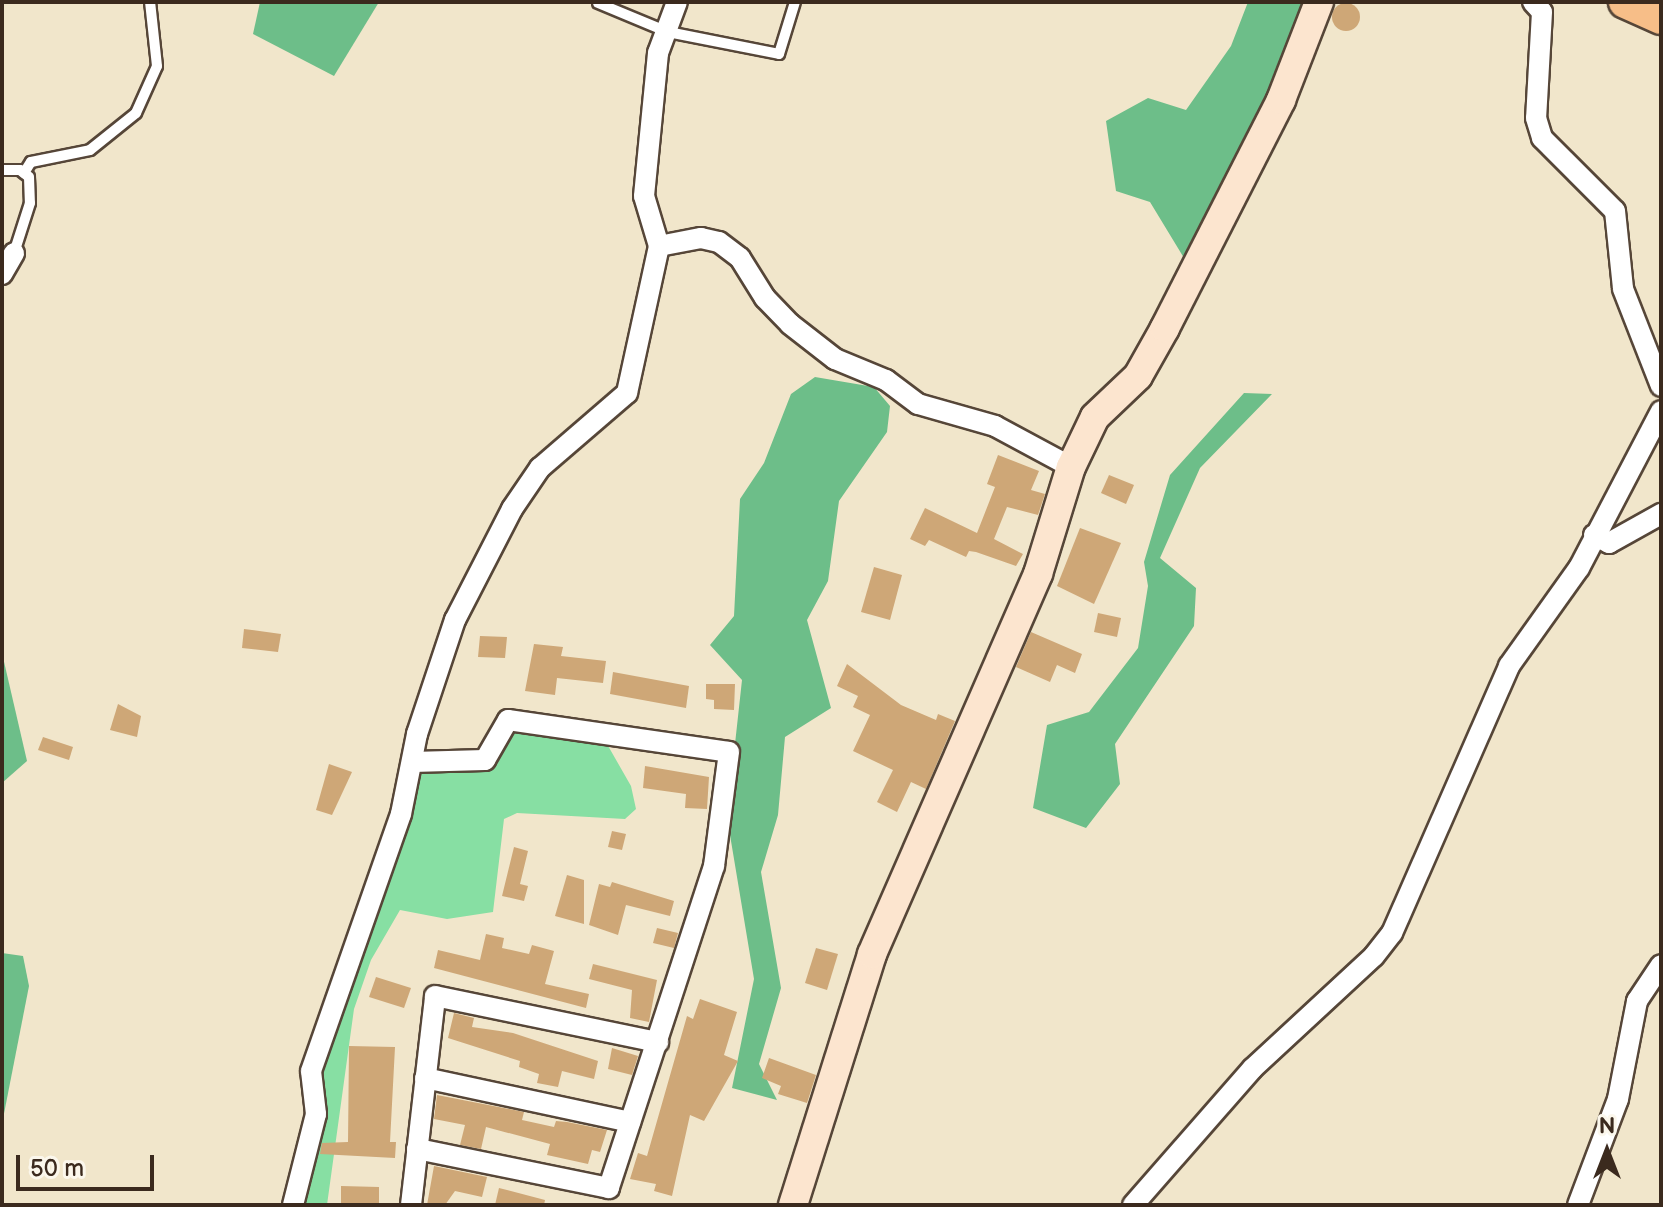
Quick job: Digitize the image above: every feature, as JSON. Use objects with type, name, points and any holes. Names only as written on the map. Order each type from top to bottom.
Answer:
[{"type":"main road","points":[[1625,2],[1661,18]]},
{"type":"street","points":[[293,1205],[316,1114],[311,1071],[401,814],[412,762],[455,620],[512,509],[540,468],[627,393],[659,246],[644,196],[658,53],[677,2]]},
{"type":"street","points":[[793,1205],[872,954],[1038,574],[1071,467],[1095,417],[1138,376],[1165,328],[1281,100],[1319,2]]},
{"type":"street","points":[[1533,2],[1542,12],[1536,118],[1542,138],[1615,211],[1623,289],[1661,386]]},
{"type":"street","points":[[659,246],[701,238],[719,242],[740,258],[765,298],[790,324],[835,359],[886,380],[918,404],[995,426],[1071,467]]},
{"type":"street","points":[[2,274],[14,253]]},
{"type":"street","points":[[1133,1205],[1252,1069],[1374,956],[1392,933],[1509,666],[1579,568],[1661,411]]},
{"type":"street","points":[[1594,535],[1609,543],[1661,514]]},
{"type":"street","points":[[412,762],[485,760],[508,720],[729,752],[714,866],[609,1188],[417,1149]]},
{"type":"street","points":[[1578,1205],[1618,1099],[1637,1001],[1661,965]]},
{"type":"street","points":[[411,1205],[435,996],[658,1042]]},
{"type":"street","points":[[425,1078],[630,1122]]},
{"type":"lane","points":[[14,253],[30,203],[24,173],[31,162],[90,150],[136,113],[157,66],[150,2]]},
{"type":"lane","points":[[598,3],[668,32],[779,54],[795,2]]},
{"type":"lane","points":[[2,170],[24,173]]},
{"type":"green space","points":[[260,2],[379,2],[334,76],[253,34]]},
{"type":"green space","points":[[1248,2],[1306,2],[1263,113],[1184,258],[1150,202],[1116,191],[1106,121],[1148,98],[1186,110],[1231,46]]},
{"type":"green space","points":[[815,377],[874,387],[890,406],[887,432],[839,501],[828,581],[807,620],[831,708],[785,737],[778,815],[761,872],[781,988],[759,1064],[777,1100],[732,1088],[754,979],[727,817],[742,680],[710,645],[734,616],[740,499],[764,463],[791,394]]},
{"type":"green space","points":[[1244,393],[1272,394],[1200,468],[1160,558],[1196,588],[1194,626],[1115,744],[1120,784],[1086,828],[1033,808],[1047,725],[1089,712],[1138,648],[1148,586],[1144,562],[1170,475]]},
{"type":"green space","points":[[2,653],[27,761],[2,783]]},
{"type":"green space","points":[[508,720],[607,744],[631,786],[636,809],[625,819],[517,813],[504,819],[493,912],[447,919],[400,910],[371,960],[354,1009],[327,1205],[296,1205],[318,1073],[410,767],[490,758]]},
{"type":"green space","points":[[2,953],[23,956],[29,986],[2,1124]]},
{"type":"building","points":[[1346,3],[1356,7],[1360,17],[1356,27],[1346,31],[1336,27],[1332,17],[1336,7]]},
{"type":"building","points":[[998,455],[1039,471],[1031,490],[1045,494],[1038,515],[1007,507],[994,539],[1023,554],[1016,566],[976,552],[969,551],[966,557],[929,540],[925,546],[910,539],[925,508],[977,533],[995,487],[987,484]]},
{"type":"building","points":[[1109,475],[1134,485],[1126,504],[1101,493]]},
{"type":"building","points":[[1080,528],[1121,543],[1094,604],[1057,586]]},
{"type":"building","points":[[874,567],[902,575],[890,620],[861,612]]},
{"type":"building","points":[[1098,613],[1121,618],[1117,637],[1094,632]]},
{"type":"building","points":[[244,629],[281,634],[278,652],[242,648]]},
{"type":"building","points":[[1031,632],[1082,654],[1075,673],[1057,665],[1050,682],[1016,667]]},
{"type":"building","points":[[480,636],[507,637],[505,658],[478,657]]},
{"type":"building","points":[[534,644],[563,647],[561,656],[606,661],[603,683],[557,678],[555,695],[525,691]]},
{"type":"building","points":[[847,664],[901,705],[936,720],[938,714],[955,721],[926,789],[911,782],[897,812],[877,802],[893,770],[853,751],[870,715],[853,707],[858,696],[837,686]]},
{"type":"building","points":[[613,672],[689,686],[686,708],[610,694]]},
{"type":"building","points":[[706,684],[735,684],[734,710],[714,709],[714,700],[706,699]]},
{"type":"building","points":[[118,704],[141,716],[137,737],[110,730]]},
{"type":"building","points":[[43,737],[73,747],[69,760],[38,750]]},
{"type":"building","points":[[329,764],[352,772],[332,815],[316,810]]},
{"type":"building","points":[[645,766],[709,777],[707,809],[685,808],[686,794],[643,788]]},
{"type":"building","points":[[612,831],[626,834],[622,850],[608,847]]},
{"type":"building","points":[[514,847],[528,851],[520,884],[528,886],[524,901],[502,896]]},
{"type":"building","points":[[567,875],[584,880],[584,924],[555,916]]},
{"type":"building","points":[[612,882],[674,901],[670,916],[626,905],[618,935],[589,925],[599,884],[610,887]]},
{"type":"building","points":[[657,928],[678,933],[674,948],[653,943]]},
{"type":"building","points":[[486,934],[504,938],[502,948],[529,954],[532,945],[554,951],[545,984],[589,994],[586,1008],[434,968],[438,950],[480,960]]},
{"type":"building","points":[[816,948],[838,954],[827,990],[805,983]]},
{"type":"building","points":[[593,964],[657,980],[649,1022],[630,1018],[632,990],[589,979]]},
{"type":"building","points":[[376,977],[411,988],[404,1008],[369,997]]},
{"type":"building","points":[[700,999],[737,1012],[724,1055],[738,1061],[704,1121],[690,1115],[672,1196],[654,1191],[656,1184],[630,1179],[638,1153],[647,1156],[687,1016],[693,1019]]},
{"type":"building","points":[[454,1013],[474,1018],[472,1027],[513,1033],[598,1061],[594,1079],[562,1071],[558,1087],[537,1083],[539,1074],[519,1067],[520,1061],[448,1038]]},
{"type":"building","points":[[349,1046],[395,1047],[390,1142],[396,1142],[395,1158],[320,1154],[322,1143],[348,1142]]},
{"type":"building","points":[[612,1048],[638,1056],[632,1075],[608,1069]]},
{"type":"building","points":[[769,1058],[816,1075],[807,1103],[778,1094],[781,1086],[762,1078]]},
{"type":"building","points":[[437,1095],[524,1112],[522,1120],[554,1127],[556,1121],[607,1130],[600,1152],[592,1150],[588,1164],[547,1155],[550,1144],[486,1127],[481,1149],[460,1145],[465,1125],[434,1119]]},
{"type":"building","points":[[434,1166],[487,1177],[482,1197],[455,1191],[445,1205],[427,1205]]},
{"type":"building","points":[[341,1186],[379,1187],[379,1205],[341,1205]]},
{"type":"building","points":[[499,1188],[545,1200],[544,1205],[495,1205]]}]
